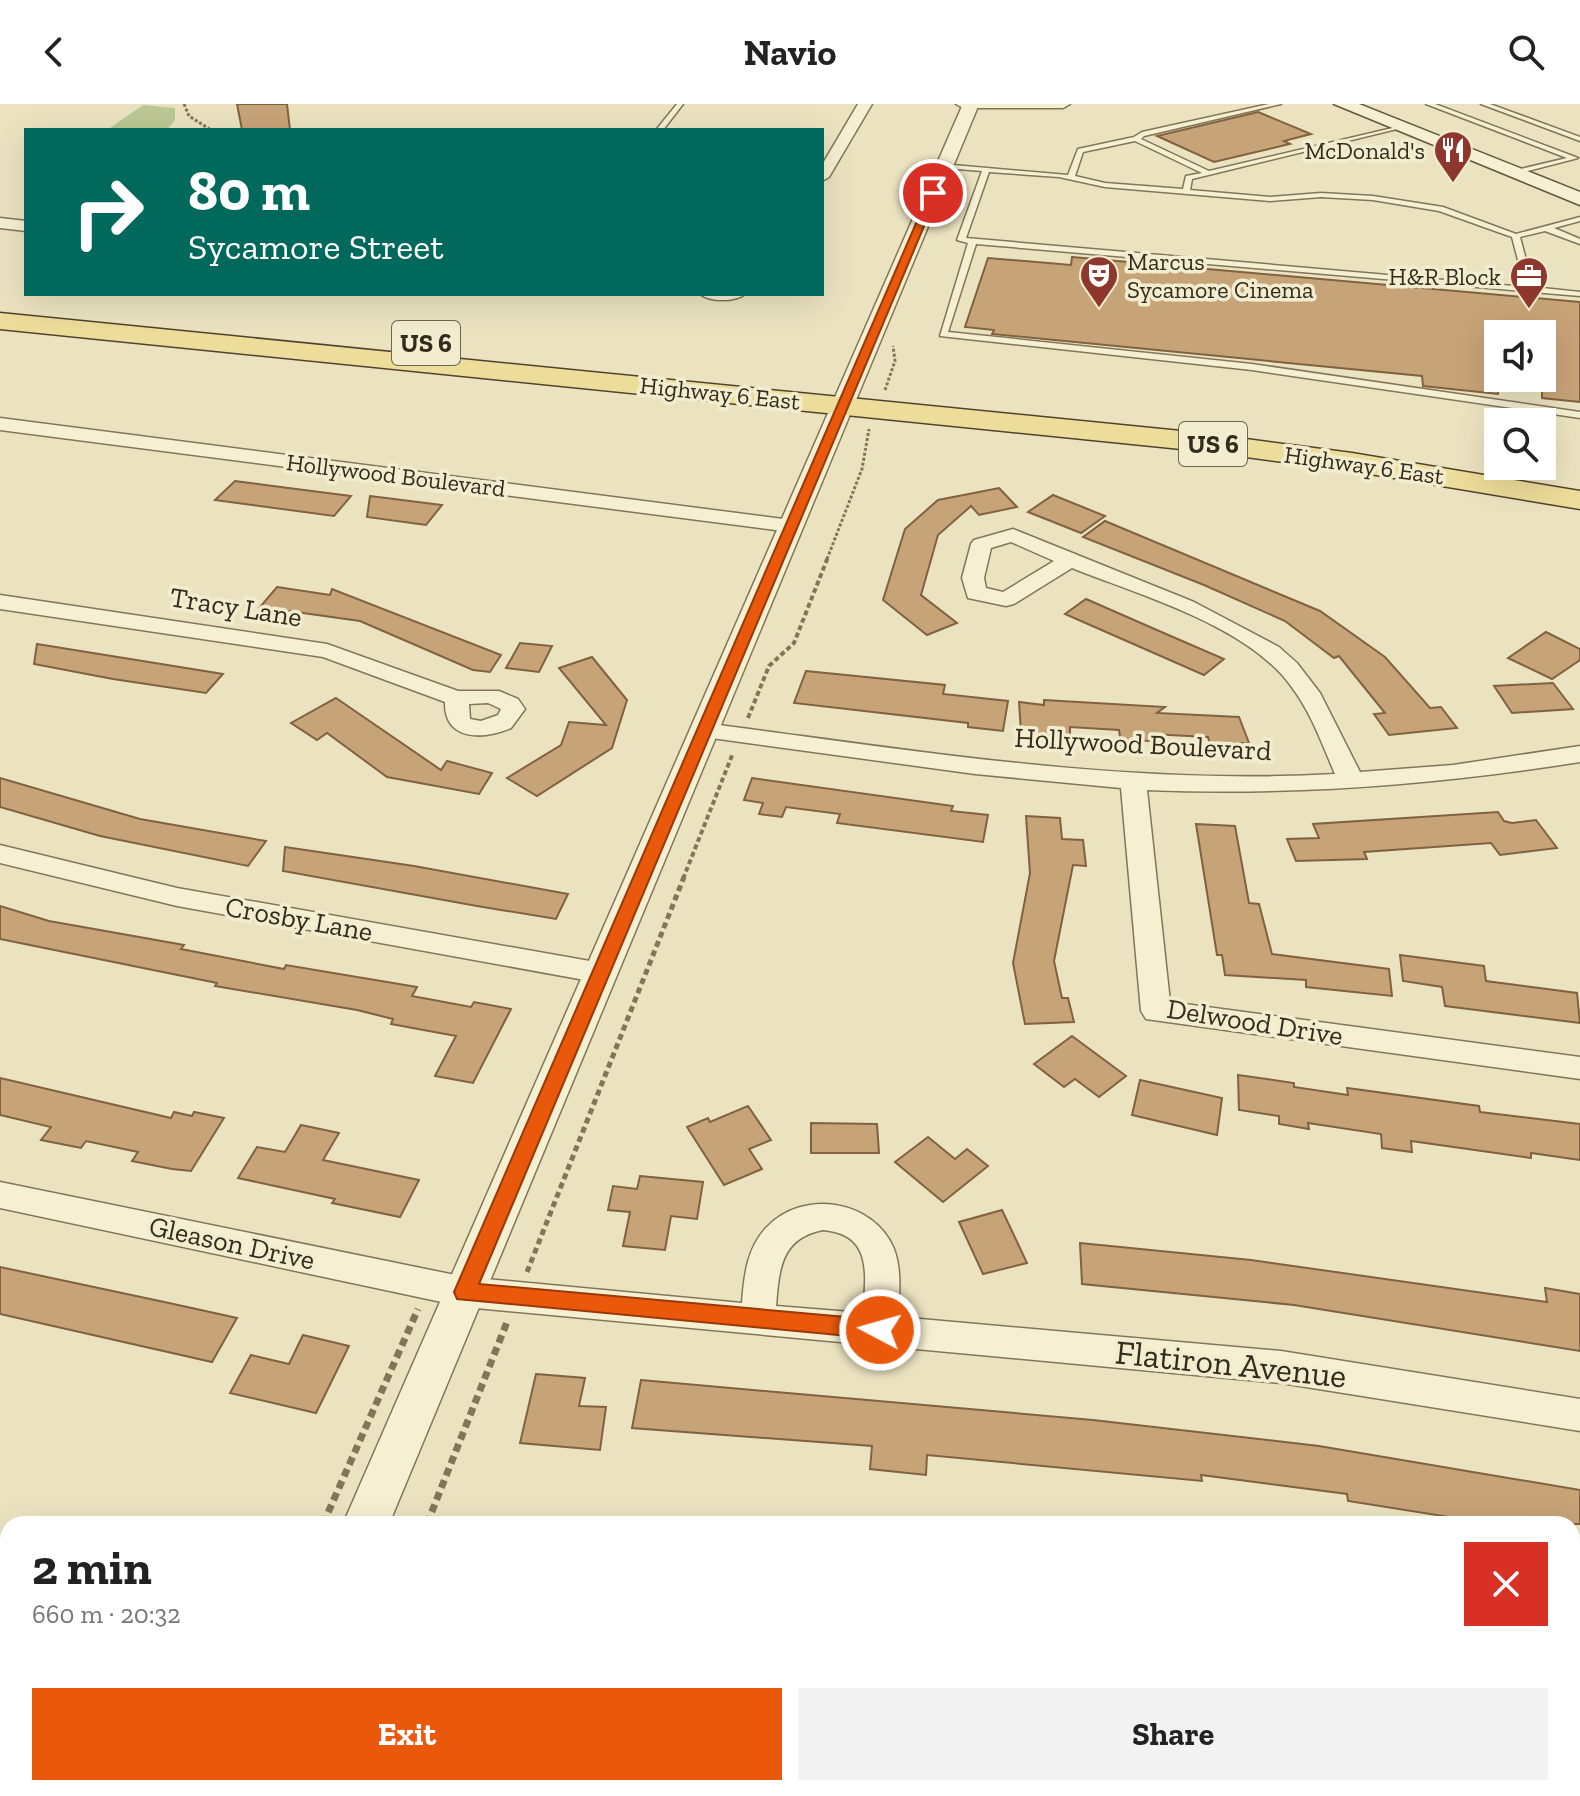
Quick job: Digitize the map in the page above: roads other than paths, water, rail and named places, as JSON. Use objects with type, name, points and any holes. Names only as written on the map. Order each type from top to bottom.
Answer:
[{"type":"main road","points":[[1343,104],[1580,199]]},
{"type":"main road","name":"Highway 6 East","points":[[0,300],[848,394],[1352,462],[1580,500]]},
{"type":"main road","name":"Highway 6 East","points":[[0,321],[848,394],[1204,419],[1484,460]]},
{"type":"main road","points":[[1556,472],[1580,476]]},
{"type":"street","points":[[824,174],[865,104]]},
{"type":"street","points":[[963,104],[1063,104]]},
{"type":"street","points":[[369,1516],[971,104]]},
{"type":"street","points":[[0,223],[24,226]]},
{"type":"street","name":"Hollywood Boulevard","points":[[0,424],[791,526]]},
{"type":"street","points":[[1070,560],[1206,617],[1269,651],[1298,678],[1351,780]]},
{"type":"street","name":"Tracy Lane","points":[[0,602],[327,651],[456,698]]},
{"type":"street","name":"Hollywood Boulevard","points":[[704,730],[1066,776],[1133,780],[1351,780],[1507,766],[1580,754]]},
{"type":"street","name":"Delwood Drive","points":[[1133,780],[1156,1011],[1580,1068]]},
{"type":"street","name":"Crosby Lane","points":[[0,854],[163,895],[601,973]]},
{"type":"street","name":"Gleason Drive","points":[[0,1195],[465,1292]]},
{"type":"street","points":[[758,1318],[766,1253],[780,1232],[805,1218],[834,1217],[861,1228],[877,1249],[880,1330]]},
{"type":"street","name":"Flatiron Avenue","points":[[465,1292],[1281,1367],[1580,1415]]},
{"type":"lane","points":[[661,128],[680,104]]},
{"type":"lane","points":[[1071,178],[1080,150],[1278,104]]},
{"type":"lane","points":[[1429,104],[1577,157]]},
{"type":"lane","points":[[1484,104],[1580,139]]},
{"type":"lane","points":[[1186,192],[1189,178],[1399,127]]},
{"type":"lane","points":[[1136,139],[1208,173]]},
{"type":"lane","points":[[1515,173],[1577,157]]},
{"type":"lane","points":[[945,166],[1071,178],[1105,185],[1270,199],[1321,195],[1373,198],[1440,209],[1516,236],[1580,219]]},
{"type":"lane","points":[[986,169],[961,240],[1580,294]]},
{"type":"lane","points":[[1546,228],[1580,242]]},
{"type":"lane","points":[[1516,236],[1530,290]]},
{"type":"lane","points":[[973,241],[943,334],[1252,367],[1580,415]]},
{"type":"place","name":"McDonald's","points":[[1453,184]]},
{"type":"place","name":"Marcus Sycamore Cinema","points":[[1099,309]]},
{"type":"place","name":"H&R Block","points":[[1529,310]]}]
